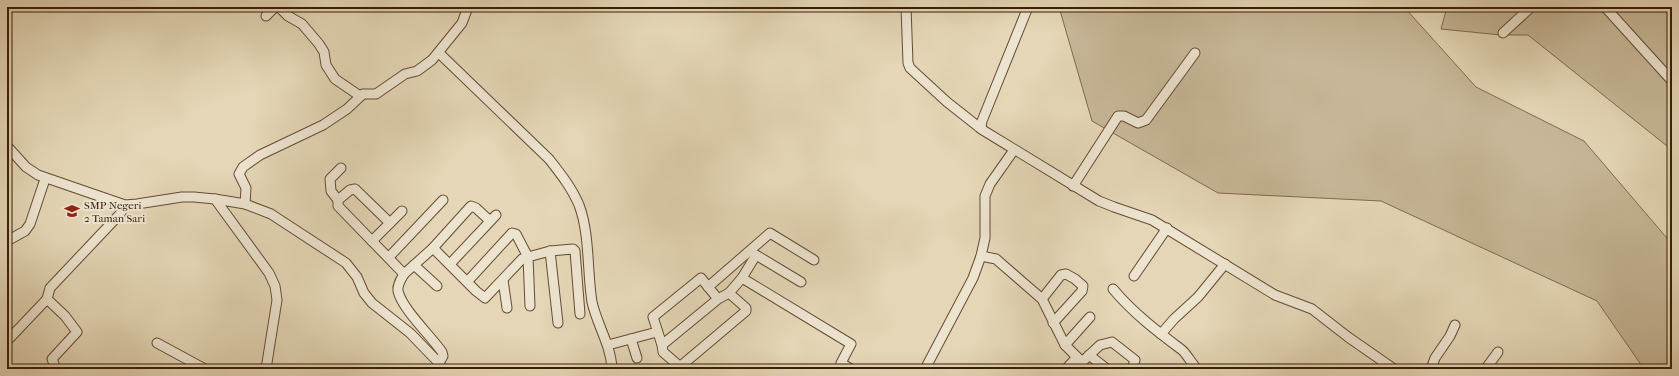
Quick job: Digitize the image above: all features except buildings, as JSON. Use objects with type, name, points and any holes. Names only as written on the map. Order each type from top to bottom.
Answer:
[{"type":"street","points":[[266,16],[275,7]]},
{"type":"street","points":[[279,7],[288,16],[302,24],[319,44],[324,52],[326,66],[335,80],[360,96]]},
{"type":"street","points":[[245,204],[246,188],[239,174],[243,168],[260,155],[324,125],[347,109],[364,93],[372,95],[376,94],[405,74],[421,68],[439,53],[462,23],[468,7]]},
{"type":"street","points":[[906,7],[908,63],[910,68],[947,102],[985,132],[1073,186],[1106,204],[1142,215],[1167,228],[1274,295],[1312,309],[1348,337],[1394,369]]},
{"type":"street","points":[[980,128],[982,118],[1028,7]]},
{"type":"street","points":[[1503,34],[1532,7]]},
{"type":"street","points":[[1605,7],[1672,81]]},
{"type":"street","points":[[439,53],[538,148],[558,171],[575,197],[582,218],[592,302],[608,345],[612,369]]},
{"type":"street","points":[[1073,186],[1118,116],[1122,115],[1138,123],[1146,120],[1195,53]]},
{"type":"street","points":[[7,146],[26,167],[46,179],[125,205],[182,197],[215,199],[245,204],[271,214],[346,263],[357,277],[364,293],[372,303],[410,333],[440,366]]},
{"type":"street","points":[[925,369],[973,278],[981,256],[986,230],[985,196],[990,184],[1014,150]]},
{"type":"street","points":[[341,168],[330,180],[331,191],[338,200],[338,206],[404,274]]},
{"type":"street","points":[[7,241],[24,231],[30,224],[46,179]]},
{"type":"street","points":[[338,200],[350,190],[355,189],[390,223]]},
{"type":"street","points":[[215,199],[269,273],[275,286],[277,300],[266,369]]},
{"type":"street","points":[[389,257],[443,200]]},
{"type":"street","points":[[7,341],[47,299],[50,288],[120,214],[125,205]]},
{"type":"street","points":[[440,366],[443,356],[442,352],[409,311],[398,291],[398,285],[404,274],[433,248],[471,206],[493,218],[450,264]]},
{"type":"street","points":[[372,241],[402,211]]},
{"type":"street","points":[[1134,276],[1167,228]]},
{"type":"street","points":[[467,282],[512,232],[516,234],[528,256],[530,306]]},
{"type":"street","points":[[708,287],[770,233],[814,260]]},
{"type":"street","points":[[662,345],[718,299],[729,293],[742,278],[756,255],[758,243]]},
{"type":"street","points":[[433,248],[485,298],[522,259],[528,256],[550,251],[573,249],[575,251],[580,314]]},
{"type":"street","points":[[550,251],[558,323]]},
{"type":"street","points":[[756,255],[801,282]]},
{"type":"street","points":[[981,256],[996,259],[1042,299],[1065,345],[1072,365],[1082,362],[1100,345],[1112,342],[1135,360],[1131,369]]},
{"type":"street","points":[[414,264],[437,286]]},
{"type":"street","points":[[1162,334],[1174,319],[1198,297],[1225,264]]},
{"type":"street","points":[[1042,299],[1061,275],[1066,274],[1071,276],[1083,286],[1082,291],[1053,323]]},
{"type":"street","points":[[718,299],[701,278],[653,317],[663,352],[678,365],[682,365],[745,313],[746,308],[729,293]]},
{"type":"street","points":[[742,278],[851,344],[841,363],[851,369]]},
{"type":"street","points":[[503,280],[507,308]]},
{"type":"street","points":[[1114,289],[1127,305],[1176,347],[1184,351],[1190,362],[1197,369]]},
{"type":"street","points":[[47,299],[66,316],[77,332],[52,359],[56,369]]},
{"type":"street","points":[[1065,345],[1090,317]]},
{"type":"street","points":[[1431,369],[1450,336],[1455,324]]},
{"type":"street","points":[[608,345],[657,332]]},
{"type":"street","points":[[631,339],[637,358]]},
{"type":"street","points":[[157,343],[205,369]]},
{"type":"street","points":[[1487,368],[1498,352]]},
{"type":"street","points":[[1089,355],[1107,369]]},
{"type":"shaded area","points":[[1059,7],[1404,7],[1476,87],[1584,141],[1672,244],[1672,369],[1644,369],[1597,301],[1381,201],[1218,193],[1092,121]]},
{"type":"shaded area","points":[[1447,7],[1672,7],[1672,150],[1528,35],[1501,35],[1441,29]]},
{"type":"place","name":"SMP Negeri 2 Taman Sari","points":[[72,211]]}]
